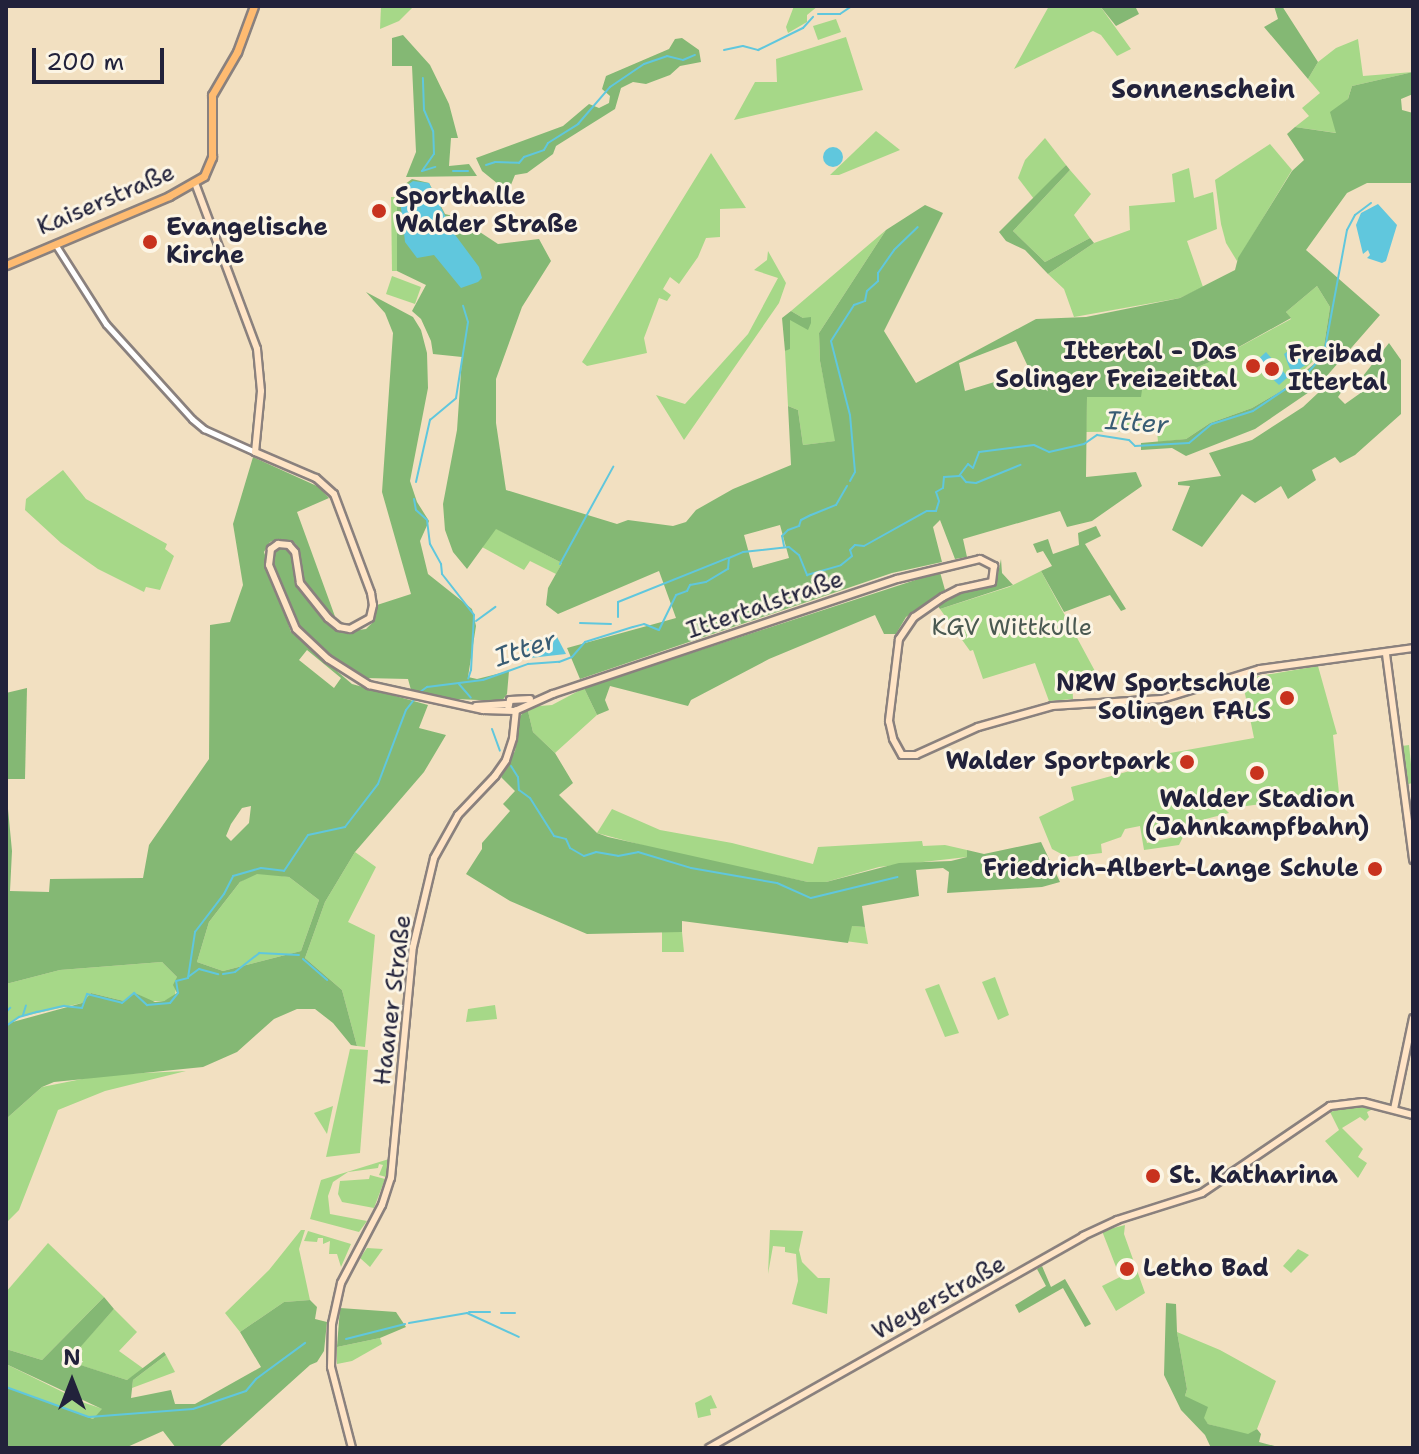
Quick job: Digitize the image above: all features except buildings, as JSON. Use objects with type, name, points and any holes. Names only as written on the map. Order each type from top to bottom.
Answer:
[{"type":"main road","name":"Kaiserstraße","points":[[6,265],[195,183],[211,164],[213,90],[233,60],[254,6]]},
{"type":"main road","points":[[195,183],[257,349],[261,391],[255,452]]},
{"type":"main road","name":"Ittertalstraße","points":[[255,452],[316,478],[334,494],[373,601],[373,610],[366,623],[350,629],[335,624],[300,583],[293,549],[278,544],[269,551],[268,561],[296,629],[319,653],[360,682],[468,706],[513,707],[897,579],[980,559],[990,561],[996,571],[992,582],[959,589],[943,597],[914,617],[899,639],[889,727],[898,751],[905,757],[978,727],[1052,706],[1162,699],[1260,669],[1386,654]]},
{"type":"main road","points":[[1413,648],[1386,654],[1413,860]]},
{"type":"main road","name":"Haaner Straße","points":[[352,1448],[331,1367],[331,1336],[341,1283],[382,1205],[391,1178],[411,958],[432,862],[458,815],[501,769],[513,738],[513,707]]},
{"type":"main road","points":[[1394,1109],[1413,1018]]},
{"type":"main road","name":"Weyerstraße","points":[[709,1448],[1105,1224],[1194,1197],[1247,1165],[1330,1106],[1358,1101],[1413,1115]]},
{"type":"street","points":[[55,244],[106,324],[192,419],[255,452]]},
{"type":"green space","points":[[381,6],[414,6],[399,21],[380,29]]},
{"type":"green space","points":[[794,6],[818,6],[807,15],[807,22],[788,33],[786,27]]},
{"type":"green space","points":[[1049,6],[1100,6],[1131,49],[1117,56],[1101,35],[1093,31],[1014,69]]},
{"type":"green space","points":[[1100,6],[1135,6],[1139,14],[1116,26]]},
{"type":"green space","points":[[1274,6],[1282,6],[1318,62],[1308,79],[1264,27],[1278,19]]},
{"type":"green space","points":[[836,19],[841,32],[818,40],[813,26]]},
{"type":"green space","points":[[403,35],[430,65],[449,104],[458,138],[451,138],[449,166],[469,164],[477,176],[406,177],[416,152],[412,66],[392,66],[392,38]]},
{"type":"green space","points":[[846,37],[863,90],[734,120],[755,82],[777,82],[776,59]]},
{"type":"green space","points":[[682,38],[699,50],[701,62],[680,66],[670,75],[646,84],[633,82],[621,88],[615,109],[556,146],[553,154],[527,173],[515,175],[508,192],[482,171],[476,158],[563,126],[589,104],[599,108],[609,103],[610,96],[602,89],[606,76],[669,49],[675,39]]},
{"type":"green space","points":[[1358,39],[1363,76],[1413,72],[1352,86],[1337,133],[1295,127],[1309,116],[1302,108],[1320,93],[1308,79],[1318,62],[1336,48]]},
{"type":"green space","points":[[1413,72],[1413,94],[1401,99],[1402,110],[1413,113],[1413,183],[1367,183],[1347,193],[1306,250],[1380,315],[1318,386],[1255,429],[1186,456],[1172,448],[1141,450],[1141,443],[1186,439],[1210,423],[1252,408],[1281,391],[1314,364],[1323,352],[1330,307],[1317,286],[1286,312],[1291,318],[1217,359],[1142,390],[1141,397],[1087,397],[1086,477],[1136,472],[1142,486],[1092,521],[1067,527],[1060,511],[963,539],[967,557],[955,559],[940,520],[933,527],[942,562],[892,573],[580,679],[567,648],[676,618],[659,571],[558,614],[546,605],[548,588],[562,563],[496,529],[467,569],[453,552],[445,530],[443,504],[457,430],[462,357],[433,354],[421,319],[412,311],[426,285],[397,271],[397,190],[412,179],[429,183],[445,214],[457,217],[498,244],[539,239],[551,261],[522,307],[496,379],[496,423],[506,490],[617,524],[628,520],[673,526],[686,522],[696,510],[733,489],[791,465],[788,406],[798,410],[803,445],[835,441],[820,361],[819,333],[886,230],[925,205],[943,213],[884,331],[916,383],[1036,319],[1086,317],[1180,298],[1235,270],[1238,258],[1292,171],[1304,160],[1287,134],[1295,127],[1336,133],[1330,112],[1348,99],[1352,86]],"holes":[[[1016,341],[1030,371],[965,391],[959,363]],[[780,525],[789,558],[753,568],[744,535]]]},
{"type":"green space","points":[[876,131],[900,150],[839,175],[830,175]]},
{"type":"green space","points":[[1045,138],[1066,165],[1034,199],[1018,178],[1025,160]]},
{"type":"green space","points":[[1270,144],[1292,170],[1237,261],[1226,243],[1215,180]]},
{"type":"green space","points":[[711,153],[746,208],[720,209],[720,237],[706,238],[698,257],[679,284],[670,277],[663,289],[671,295],[667,301],[659,298],[644,338],[647,353],[587,366],[582,362]]},
{"type":"green space","points":[[1066,165],[1070,170],[1013,231],[1045,262],[1090,238],[1094,243],[1048,274],[1025,250],[1006,241],[999,232]]},
{"type":"green space","points":[[1189,168],[1194,198],[1213,192],[1217,229],[1187,241],[1203,287],[1180,298],[1074,317],[1064,289],[1048,274],[1094,243],[1130,230],[1129,206],[1175,202],[1172,174]]},
{"type":"green space","points":[[1070,170],[1091,194],[1074,215],[1090,238],[1045,262],[1013,231]]},
{"type":"green space","points":[[391,197],[397,197],[397,271],[392,271]]},
{"type":"green space","points":[[886,230],[819,333],[820,361],[836,441],[803,445],[798,410],[788,406],[785,351],[790,348],[790,320],[803,318],[791,311]]},
{"type":"green space","points":[[768,251],[786,283],[779,303],[684,440],[656,395],[685,404],[748,334],[778,278],[754,270],[767,260]]},
{"type":"green space","points":[[392,276],[421,287],[415,304],[386,294]]},
{"type":"green space","name":"Ittertal - Das Solinger Freizeittal","points":[[1317,286],[1330,307],[1323,352],[1281,391],[1252,408],[1210,423],[1186,439],[1158,442],[1157,431],[1086,432],[1087,397],[1141,390],[1217,359],[1291,319],[1286,312]]},
{"type":"green space","points":[[366,292],[413,317],[421,330],[427,353],[428,388],[410,481],[417,502],[429,521],[420,541],[428,574],[472,609],[476,626],[468,677],[477,679],[509,671],[507,694],[502,701],[455,699],[411,690],[408,679],[364,678],[337,662],[303,631],[294,618],[274,568],[274,552],[279,548],[290,551],[300,591],[334,629],[344,632],[366,629],[373,622],[377,605],[411,594],[382,492],[393,333],[385,313]]},
{"type":"green space","points":[[791,311],[803,318],[811,317],[811,323],[808,330],[790,320],[790,349],[785,351],[782,318]]},
{"type":"green space","points":[[1389,343],[1401,360],[1401,414],[1355,455],[1340,463],[1335,457],[1312,470],[1316,480],[1288,499],[1281,486],[1255,503],[1242,494],[1202,547],[1172,530],[1190,486],[1178,485],[1178,482],[1221,476],[1209,453],[1252,440],[1303,407],[1333,379],[1344,388],[1338,397],[1345,404],[1369,387],[1363,376]]},
{"type":"green space","points":[[253,457],[319,487],[329,498],[297,512],[337,622],[304,583],[296,544],[279,539],[270,542],[264,552],[291,632],[352,684],[428,705],[419,728],[446,735],[424,772],[355,852],[325,902],[305,958],[342,990],[357,1046],[351,1045],[333,1023],[315,1009],[297,1009],[274,1019],[237,1052],[203,1067],[54,1082],[42,1087],[6,1119],[6,1026],[9,1023],[82,1003],[91,993],[124,1001],[135,993],[155,1002],[164,1001],[177,993],[173,985],[177,977],[162,962],[60,970],[6,984],[6,788],[12,851],[10,891],[49,892],[50,879],[143,878],[149,845],[209,759],[210,625],[230,622],[243,585],[233,524]],"holes":[[[307,650],[341,678],[334,688],[299,660]],[[251,806],[249,823],[231,841],[226,836],[242,808]],[[257,874],[289,877],[319,900],[301,951],[223,971],[197,962],[209,922],[240,882]]]},
{"type":"green space","points":[[63,470],[86,499],[167,544],[165,549],[174,556],[160,590],[146,587],[144,592],[98,569],[61,543],[25,510],[26,499]]},
{"type":"green space","points":[[1096,526],[1101,536],[1085,544],[1126,609],[1121,611],[1110,595],[1064,612],[1041,571],[1052,566],[1043,551],[1037,553],[1033,544],[1048,539],[1053,554],[1079,545],[1078,533]]},
{"type":"green space","points":[[495,528],[562,563],[556,574],[530,561],[524,570],[482,547]]},
{"type":"green space","points":[[1001,559],[1002,573],[1013,585],[940,609],[937,605],[951,596],[996,584]]},
{"type":"green space","name":"KGV Wittkulle","points":[[1041,571],[1096,673],[1072,676],[1073,699],[1049,701],[1035,663],[983,679],[973,650],[970,651],[940,609],[1009,587]]},
{"type":"green space","points":[[940,572],[945,590],[906,617],[896,634],[884,634],[875,615],[769,659],[691,700],[688,706],[610,686],[605,700],[609,710],[597,715],[584,688]]},
{"type":"green space","name":"Walder Sportpark","points":[[1318,666],[1337,734],[1333,735],[1339,793],[1225,809],[1229,813],[1190,823],[1179,845],[1144,850],[1140,826],[1125,829],[1121,837],[1101,844],[1102,853],[1067,857],[1052,849],[1039,817],[1074,800],[1071,787],[1148,766],[1158,773],[1166,771],[1168,769],[1158,763],[1159,755],[1254,738],[1242,679]],"holes":[[[1177,826],[1179,836],[1147,843],[1145,834]]]},
{"type":"green space","points":[[27,688],[25,779],[6,779],[6,693]]},
{"type":"green space","points":[[584,688],[597,715],[555,753],[533,732],[527,707],[552,705]]},
{"type":"green space","points":[[527,707],[533,732],[555,753],[573,783],[559,795],[597,833],[608,837],[808,882],[826,882],[899,863],[951,861],[967,857],[967,850],[984,854],[1041,842],[1060,882],[1042,887],[947,893],[949,872],[943,868],[916,870],[919,896],[862,906],[865,927],[852,926],[848,943],[682,921],[682,932],[587,934],[510,901],[466,874],[482,849],[482,843],[510,811],[503,804],[515,791],[501,777],[515,751],[519,718]]},
{"type":"green space","points":[[1409,745],[1413,783],[1408,784],[1402,746]]},
{"type":"green space","points":[[612,809],[660,830],[732,843],[813,864],[818,847],[922,841],[923,846],[945,845],[967,850],[967,857],[879,867],[826,882],[808,882],[682,856],[597,833]]},
{"type":"green space","points":[[355,852],[376,867],[348,922],[375,935],[365,1047],[357,1046],[342,990],[305,958],[325,902]]},
{"type":"green space","points":[[253,874],[289,877],[319,900],[301,951],[223,971],[197,962],[209,922],[240,882]]},
{"type":"green space","points":[[817,923],[865,927],[868,944],[814,937]]},
{"type":"green space","points":[[662,932],[682,932],[684,952],[662,952]]},
{"type":"green space","points":[[162,962],[177,977],[175,996],[164,1001],[150,1001],[135,993],[124,1001],[91,993],[82,1003],[20,1017],[6,1026],[6,984],[60,970]]},
{"type":"green space","points":[[995,977],[1009,1015],[998,1020],[982,982]]},
{"type":"green space","points":[[939,984],[959,1033],[945,1037],[925,989]]},
{"type":"green space","points":[[495,1005],[497,1019],[466,1022],[468,1009]]},
{"type":"green space","points":[[350,1049],[368,1050],[360,1153],[326,1157]]},
{"type":"green space","points":[[186,1071],[105,1091],[58,1110],[19,1210],[6,1223],[6,1119],[42,1087],[102,1075]]},
{"type":"green space","points":[[333,1106],[327,1134],[314,1113]]},
{"type":"green space","points":[[1352,1106],[1373,1109],[1367,1112],[1369,1117],[1365,1121],[1360,1117],[1342,1128],[1363,1149],[1358,1157],[1367,1163],[1358,1178],[1325,1141],[1339,1130],[1330,1112]]},
{"type":"green space","points":[[389,1159],[386,1177],[379,1175],[383,1165],[379,1164],[378,1168],[348,1172],[333,1182],[328,1196],[330,1214],[367,1221],[359,1232],[310,1219],[321,1180]]},
{"type":"green space","points":[[370,1175],[385,1179],[374,1208],[342,1202],[338,1194],[340,1181],[369,1179]]},
{"type":"green space","name":"Letho Bad","points":[[1125,1225],[1124,1234],[1145,1293],[1116,1311],[1102,1286],[1120,1277],[1102,1231]]},
{"type":"green space","points":[[301,1230],[305,1230],[299,1249],[310,1300],[284,1302],[240,1332],[225,1313],[269,1270]]},
{"type":"green space","points":[[770,1230],[803,1231],[799,1250],[802,1262],[818,1278],[830,1278],[827,1314],[792,1304],[798,1281],[796,1254],[785,1252],[785,1247],[773,1246],[768,1274]]},
{"type":"green space","points":[[308,1231],[351,1244],[341,1267],[337,1254],[329,1254],[330,1241],[323,1244],[323,1238],[318,1238],[317,1242],[304,1241]]},
{"type":"green space","points":[[48,1243],[104,1297],[42,1360],[6,1349],[6,1292]]},
{"type":"green space","points":[[367,1248],[383,1249],[370,1267],[360,1258]]},
{"type":"green space","points":[[1298,1249],[1309,1255],[1291,1273],[1283,1266]]},
{"type":"green space","points":[[1042,1266],[1051,1287],[1065,1279],[1091,1324],[1085,1327],[1063,1288],[1019,1313],[1015,1305],[1046,1286],[1037,1269]]},
{"type":"green space","points":[[104,1297],[114,1309],[68,1361],[127,1380],[164,1352],[166,1355],[133,1380],[131,1398],[171,1390],[175,1404],[195,1404],[261,1367],[240,1332],[284,1302],[310,1300],[317,1307],[315,1319],[327,1322],[324,1351],[317,1362],[218,1448],[176,1448],[163,1431],[125,1448],[6,1448],[6,1387],[93,1419],[102,1409],[6,1364],[6,1349],[42,1360]]},
{"type":"green space","points":[[1166,1303],[1176,1304],[1177,1332],[1187,1389],[1185,1396],[1208,1407],[1204,1418],[1208,1424],[1248,1434],[1257,1429],[1261,1434],[1259,1442],[1282,1448],[1211,1448],[1205,1435],[1181,1410],[1164,1375]]},
{"type":"green space","points":[[340,1308],[396,1312],[406,1327],[380,1338],[337,1347]]},
{"type":"green space","points":[[114,1309],[137,1332],[119,1351],[144,1369],[127,1380],[67,1361]]},
{"type":"green space","points":[[1177,1332],[1220,1350],[1276,1381],[1257,1429],[1248,1435],[1208,1424],[1185,1396],[1187,1389]]},
{"type":"green space","points":[[380,1338],[382,1344],[352,1361],[337,1364],[337,1347]]},
{"type":"green space","points":[[166,1355],[175,1372],[132,1388],[133,1380]]},
{"type":"green space","points":[[6,1364],[103,1409],[93,1419],[6,1387]]},
{"type":"green space","points":[[711,1395],[717,1408],[710,1409],[711,1415],[698,1418],[695,1403]]},
{"type":"water","points":[[833,147],[840,150],[843,157],[840,164],[833,167],[826,164],[823,157],[826,150]]},
{"type":"water","points":[[413,181],[429,183],[453,232],[479,267],[482,278],[478,282],[461,288],[434,255],[417,258],[405,242],[399,191]]},
{"type":"water","points":[[1378,204],[1397,225],[1386,261],[1382,263],[1367,258],[1370,255],[1368,250],[1363,254],[1356,225],[1361,213]]},
{"type":"water","points":[[1295,346],[1308,350],[1310,362],[1292,374],[1284,354]]},
{"type":"water","name":"Freibad Ittertal","points":[[1266,352],[1288,377],[1279,385],[1255,362]]},
{"type":"water","points":[[556,635],[566,654],[521,659],[523,642]]},
{"type":"waterway","points":[[818,14],[840,14],[852,6]]},
{"type":"waterway","points":[[724,50],[743,46],[758,50],[803,28],[813,17]]},
{"type":"waterway","points":[[486,165],[495,162],[519,163],[524,157],[544,150],[548,143],[578,124],[610,87],[644,64],[667,56],[683,60],[695,55]]},
{"type":"waterway","points":[[422,171],[434,154],[433,131],[424,110],[423,78]]},
{"type":"waterway","points":[[422,171],[435,167]]},
{"type":"waterway","points":[[453,171],[468,171]]},
{"type":"waterway","name":"Itter","points":[[420,692],[427,687],[483,680],[528,664],[559,662],[572,657],[585,642],[644,624],[659,630],[676,595],[687,591],[690,585],[706,582],[728,569],[729,558],[743,552],[789,547],[799,555],[807,575],[841,565],[852,556],[850,550],[855,545],[864,546],[927,511],[936,511],[939,501],[936,492],[943,488],[944,477],[959,476],[968,464],[973,468],[979,452],[1034,445],[1049,452],[1084,444],[1097,435],[1129,440],[1135,446],[1189,443],[1212,424],[1253,411],[1305,376],[1324,354],[1347,230],[1355,215],[1371,203]]},
{"type":"waterway","points":[[850,481],[855,472],[850,415],[831,341],[854,305],[865,301],[867,291],[878,281],[878,273],[894,250],[918,227]]},
{"type":"waterway","points":[[416,482],[430,420],[456,398],[468,322],[463,306]]},
{"type":"waterway","points":[[961,476],[966,482],[976,483],[1020,465]]},
{"type":"waterway","points":[[560,564],[613,467]]},
{"type":"waterway","points":[[784,546],[782,536],[788,530],[799,526],[801,520],[836,505],[847,486]]},
{"type":"waterway","points":[[414,499],[416,510],[427,520],[430,544],[441,564],[442,574],[474,615],[468,679]]},
{"type":"waterway","points":[[618,617],[618,602],[728,558]]},
{"type":"waterway","points":[[476,621],[495,607]]},
{"type":"waterway","points":[[580,623],[611,624]]},
{"type":"waterway","points":[[459,684],[471,698]]},
{"type":"waterway","name":"Itter","points":[[6,1026],[19,1017],[37,1012],[64,1006],[82,1008],[87,994],[122,1003],[134,993],[147,1005],[170,1003],[178,993],[176,981],[188,978],[195,932],[224,894],[233,876],[261,868],[284,871],[308,835],[345,827],[378,784],[406,710],[416,697]]},
{"type":"waterway","points":[[492,729],[500,751]]},
{"type":"waterway","points":[[511,766],[518,777],[519,790],[530,798],[554,836],[566,839],[570,848],[584,856],[596,852],[618,856],[638,852],[691,868],[777,883],[811,898],[898,877]]},
{"type":"waterway","points":[[223,974],[235,972],[259,953],[299,955]]},
{"type":"waterway","points":[[303,959],[327,980]]},
{"type":"waterway","points":[[188,977],[199,969],[218,974]]},
{"type":"waterway","points":[[23,1015],[26,1005]]},
{"type":"waterway","points":[[6,1012],[10,1008]]},
{"type":"waterway","points":[[469,1312],[490,1312]]},
{"type":"waterway","points":[[409,1323],[467,1313],[519,1337]]},
{"type":"waterway","points":[[501,1313],[515,1313]]},
{"type":"waterway","points":[[346,1339],[405,1324]]},
{"type":"waterway","points":[[6,1387],[89,1417],[193,1409],[246,1391],[256,1379],[305,1343]]},
{"type":"place","name":"Sporthalle Walder Straße","points":[[379,211]]},
{"type":"place","name":"Evangelische Kirche","points":[[150,242]]},
{"type":"place","name":"Ittertal - Das Solinger Freizeittal","points":[[1253,366]]},
{"type":"place","name":"Freibad Ittertal","points":[[1272,369]]},
{"type":"place","name":"NRW Sportschule Solingen FALS","points":[[1287,698]]},
{"type":"place","name":"Walder Sportpark","points":[[1187,762]]},
{"type":"place","name":"Walder Stadion (Jahnkampfbahn)","points":[[1257,773]]},
{"type":"place","name":"Friedrich-Albert-Lange Schule","points":[[1375,869]]},
{"type":"place","name":"St. Katharina","points":[[1153,1176]]},
{"type":"place","name":"Letho Bad","points":[[1127,1269]]},
{"type":"district","name":"Sonnenschein","points":[[1203,89]]}]
